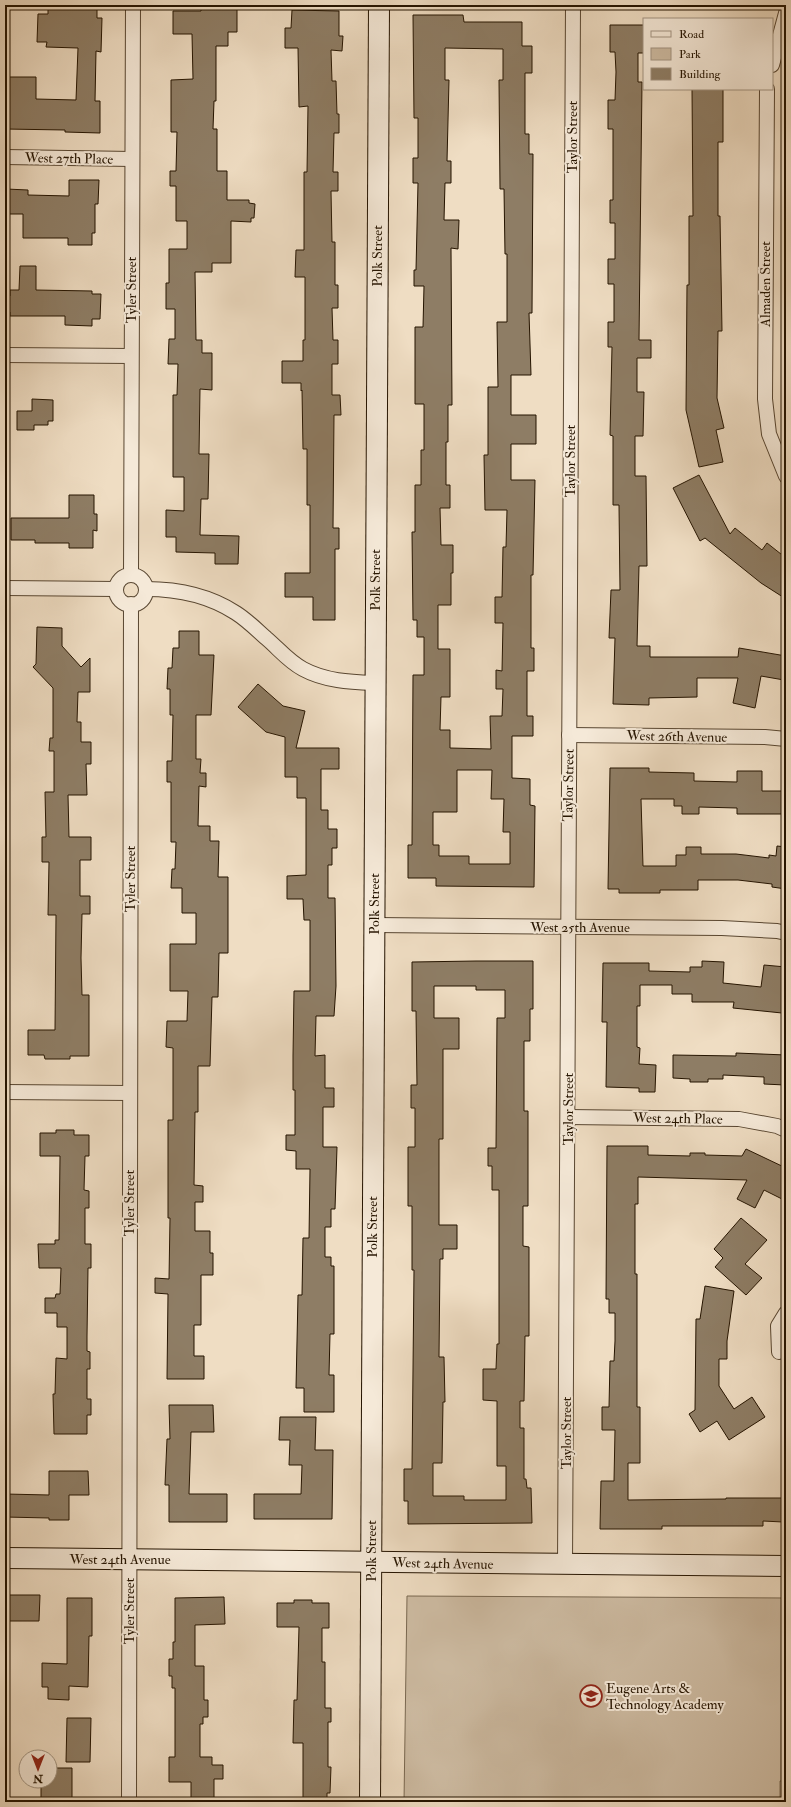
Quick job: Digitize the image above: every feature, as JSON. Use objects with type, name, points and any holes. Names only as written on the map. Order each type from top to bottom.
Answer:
[{"type":"street","name":"Tyler Street","points":[[131,575],[134,5]]},
{"type":"street","name":"Polk Street","points":[[370,1802],[378,5]]},
{"type":"street","name":"Taylor Street","points":[[566,1564],[573,5]]},
{"type":"street","points":[[773,61],[786,13]]},
{"type":"street","name":"Almaden Street","points":[[767,90],[765,399],[769,434],[786,476]]},
{"type":"street","name":"West 27th Place","points":[[5,158],[132,159]]},
{"type":"street","points":[[5,355],[131,356]]},
{"type":"street","points":[[131,575],[140,578],[144,582],[146,589],[142,599],[138,603],[127,604],[120,600],[116,589],[121,579],[131,575]]},
{"type":"street","points":[[5,588],[116,589]]},
{"type":"street","points":[[146,589],[192,594],[216,602],[236,613],[267,639],[286,658],[304,670],[323,677],[344,682],[374,683]]},
{"type":"street","name":"Tyler Street","points":[[129,1802],[131,604]]},
{"type":"street","name":"West 26th Avenue","points":[[569,735],[765,737],[786,739]]},
{"type":"street","name":"West 25th Avenue","points":[[374,925],[722,928],[777,931],[786,934]]},
{"type":"street","points":[[5,1092],[130,1093]]},
{"type":"street","name":"West 24th Place","points":[[568,1117],[739,1119],[777,1126],[786,1130]]},
{"type":"street","points":[[779,1352],[778,1326],[786,1313]]},
{"type":"street","name":"West 24th Avenue","points":[[5,1558],[786,1566]]},
{"type":"green space","name":"Eugene Arts & Technology Academy","points":[[407,1596],[786,1598],[786,1781],[780,1781],[780,1802],[404,1802]]},
{"type":"building","points":[[48,8],[97,8],[97,18],[102,18],[101,52],[96,51],[95,101],[100,101],[100,133],[65,132],[65,130],[5,129],[5,77],[36,77],[36,99],[76,100],[78,48],[46,47],[47,42],[37,42],[38,14],[48,14]]},
{"type":"building","points":[[201,9],[237,9],[237,32],[228,32],[228,46],[216,46],[216,101],[214,101],[213,129],[217,129],[217,171],[227,171],[227,200],[249,200],[249,203],[255,204],[254,218],[251,218],[251,222],[231,221],[231,263],[212,263],[212,272],[195,272],[196,340],[202,340],[202,353],[212,353],[212,390],[200,389],[199,454],[209,454],[208,499],[201,499],[200,535],[239,536],[238,564],[215,564],[215,553],[176,552],[176,537],[166,537],[166,510],[184,511],[184,477],[173,477],[173,395],[177,395],[178,364],[168,364],[169,339],[175,339],[175,309],[166,309],[166,283],[169,283],[169,249],[187,249],[187,221],[176,221],[176,186],[170,186],[170,171],[176,171],[177,132],[171,132],[171,80],[193,79],[192,34],[173,34],[173,11],[201,11]]},
{"type":"building","points":[[292,10],[339,11],[339,36],[343,36],[342,51],[331,50],[332,81],[336,81],[337,114],[339,114],[339,133],[334,133],[333,172],[338,172],[338,191],[331,191],[332,242],[335,242],[335,285],[338,285],[338,308],[332,308],[333,340],[338,340],[338,364],[332,364],[332,395],[340,395],[341,415],[334,415],[333,528],[339,528],[339,549],[335,549],[335,620],[313,620],[313,597],[285,597],[285,573],[310,573],[310,505],[307,505],[307,449],[303,449],[301,383],[282,383],[282,361],[303,361],[303,340],[305,340],[305,277],[295,277],[296,250],[304,250],[304,172],[307,172],[308,106],[299,107],[298,48],[285,48],[285,28],[291,28]]},
{"type":"building","points":[[413,15],[463,15],[464,22],[522,22],[522,46],[532,46],[532,73],[525,73],[525,134],[529,134],[529,154],[533,154],[532,313],[529,313],[531,375],[511,375],[511,415],[536,415],[536,444],[511,444],[511,480],[535,480],[533,575],[531,575],[531,648],[534,648],[534,671],[527,671],[527,716],[533,716],[533,736],[512,736],[512,778],[530,779],[530,805],[535,806],[534,887],[436,886],[436,878],[408,878],[408,845],[412,845],[413,675],[424,675],[424,637],[417,637],[417,620],[413,620],[412,532],[415,532],[415,485],[421,485],[421,450],[424,450],[424,404],[415,404],[415,327],[423,327],[424,286],[414,286],[414,270],[416,270],[418,183],[413,183],[413,158],[418,158],[418,118],[414,118]],"holes":[[[445,48],[503,49],[503,80],[499,80],[500,189],[504,189],[505,254],[507,254],[507,322],[497,322],[498,387],[488,387],[488,455],[484,455],[485,510],[507,510],[506,547],[503,547],[502,597],[495,597],[495,623],[503,623],[502,671],[496,670],[496,689],[503,689],[502,716],[490,716],[491,749],[450,748],[450,730],[440,730],[441,697],[450,697],[450,649],[438,649],[438,605],[451,605],[451,573],[453,573],[453,545],[441,545],[440,508],[450,508],[450,485],[446,485],[446,442],[448,442],[448,405],[452,405],[451,248],[458,249],[459,220],[444,220],[445,183],[451,183],[451,161],[447,161],[449,80],[445,80]],[[457,770],[492,770],[491,799],[504,799],[503,832],[510,832],[510,864],[469,864],[469,856],[439,856],[439,845],[433,845],[433,812],[457,812]]]},
{"type":"building","points":[[610,25],[643,25],[643,53],[638,53],[638,82],[642,82],[639,340],[651,340],[651,358],[637,358],[637,392],[644,392],[643,436],[635,436],[635,476],[646,476],[647,566],[639,566],[637,646],[650,646],[650,657],[738,657],[739,648],[786,656],[784,680],[761,676],[755,708],[733,703],[738,678],[697,678],[697,697],[649,698],[649,705],[613,704],[615,638],[609,638],[611,590],[620,590],[619,505],[613,505],[613,436],[610,435],[612,347],[608,347],[608,322],[614,322],[614,284],[608,284],[608,259],[615,259],[615,223],[610,223],[610,200],[613,200],[613,129],[608,129],[608,100],[615,100],[616,72],[615,52],[610,52]]},
{"type":"building","points":[[692,90],[723,90],[723,142],[718,142],[718,216],[720,216],[722,331],[718,331],[717,398],[724,428],[716,430],[723,462],[699,467],[686,410],[689,216],[693,216]]},
{"type":"building","points":[[69,180],[99,180],[98,204],[95,204],[95,233],[92,233],[92,245],[68,245],[68,238],[23,238],[23,214],[5,214],[6,189],[28,190],[28,195],[69,196]]},
{"type":"building","points":[[20,266],[36,266],[36,290],[92,291],[92,294],[101,294],[100,319],[92,319],[92,326],[65,325],[65,316],[10,316],[10,312],[5,311],[5,295],[10,296],[10,290],[19,290]]},
{"type":"building","points":[[32,399],[53,400],[53,421],[48,421],[48,425],[34,425],[34,430],[17,430],[17,411],[32,411]]},
{"type":"building","points":[[699,475],[730,534],[735,528],[762,550],[767,543],[786,558],[786,599],[761,583],[705,538],[700,541],[673,488]]},
{"type":"building","points":[[69,495],[94,495],[94,514],[97,514],[97,531],[93,530],[93,548],[69,548],[69,543],[35,543],[35,540],[11,540],[11,518],[69,518]]},
{"type":"building","points":[[37,627],[62,628],[62,646],[81,667],[90,658],[90,692],[78,692],[77,722],[81,722],[81,742],[91,742],[91,764],[86,764],[87,795],[68,795],[69,837],[91,837],[91,860],[80,860],[80,896],[90,896],[90,914],[82,914],[81,958],[82,995],[89,995],[89,1056],[70,1056],[70,1059],[45,1059],[44,1055],[28,1055],[28,1030],[55,1030],[56,915],[48,915],[49,862],[42,862],[42,837],[46,837],[45,792],[54,792],[54,751],[49,751],[50,738],[53,738],[53,688],[33,667],[36,664]]},
{"type":"building","points":[[179,631],[199,631],[199,655],[214,655],[211,715],[196,715],[196,759],[201,759],[200,773],[206,773],[206,787],[199,786],[198,826],[210,826],[210,841],[219,841],[218,877],[228,877],[228,953],[219,953],[218,997],[212,997],[210,1066],[198,1066],[198,1112],[195,1112],[194,1185],[203,1186],[203,1202],[195,1202],[195,1231],[210,1231],[210,1253],[213,1253],[213,1275],[201,1275],[201,1325],[194,1325],[194,1356],[204,1356],[204,1379],[167,1379],[168,1294],[155,1293],[155,1278],[169,1279],[170,1218],[168,1218],[168,1120],[173,1120],[173,1048],[166,1047],[167,1021],[187,1021],[188,991],[170,991],[170,944],[196,944],[196,913],[182,913],[182,888],[171,888],[172,869],[175,869],[176,842],[171,842],[171,782],[167,782],[167,761],[172,761],[173,715],[170,715],[170,689],[167,689],[168,668],[172,668],[173,648],[179,648]]},
{"type":"building","points":[[258,684],[283,706],[305,711],[296,748],[339,748],[339,769],[321,769],[321,810],[328,810],[328,829],[337,829],[337,848],[332,848],[332,865],[328,865],[328,898],[335,898],[336,986],[334,1016],[316,1016],[315,1056],[325,1055],[325,1088],[334,1088],[334,1107],[323,1107],[323,1147],[337,1147],[335,1209],[331,1209],[331,1227],[325,1227],[325,1257],[331,1257],[331,1266],[334,1266],[334,1334],[330,1334],[329,1375],[334,1375],[334,1412],[304,1412],[304,1388],[296,1388],[298,1295],[302,1295],[303,1238],[309,1238],[310,1169],[296,1169],[296,1151],[286,1150],[286,1135],[295,1135],[295,1090],[293,1090],[294,991],[310,991],[310,920],[304,920],[303,899],[287,899],[287,876],[306,875],[306,798],[297,798],[297,777],[285,777],[285,737],[266,732],[238,707]]},
{"type":"building","points":[[610,768],[649,768],[649,772],[694,773],[694,781],[737,782],[737,771],[762,771],[762,791],[786,791],[786,814],[737,814],[737,808],[699,807],[699,814],[682,814],[682,806],[674,806],[674,799],[641,799],[643,866],[676,866],[676,855],[686,855],[686,847],[701,847],[701,854],[736,854],[769,858],[769,855],[776,856],[777,846],[786,847],[786,889],[772,887],[772,884],[738,880],[698,880],[698,890],[660,890],[660,893],[619,893],[619,889],[608,889]]},
{"type":"building","points":[[533,961],[533,1009],[530,1009],[530,1041],[524,1041],[524,1111],[528,1111],[528,1206],[523,1206],[523,1246],[529,1247],[529,1336],[525,1336],[524,1401],[520,1401],[520,1428],[524,1428],[524,1479],[526,1479],[527,1488],[531,1488],[532,1523],[408,1524],[408,1501],[404,1501],[404,1469],[412,1469],[414,1270],[412,1270],[412,1206],[408,1206],[408,1147],[415,1147],[415,1108],[411,1108],[411,1085],[417,1085],[416,1011],[412,1011],[412,962]],"holes":[[[434,986],[476,986],[476,990],[505,990],[505,1018],[497,1018],[496,1148],[488,1148],[488,1166],[492,1166],[492,1190],[499,1190],[499,1344],[497,1344],[496,1369],[483,1369],[483,1400],[497,1401],[497,1466],[506,1466],[506,1500],[464,1500],[464,1496],[433,1496],[433,1463],[442,1463],[443,1402],[445,1402],[444,1357],[439,1357],[440,1259],[443,1259],[443,1249],[457,1249],[457,1225],[439,1225],[439,1139],[443,1139],[443,1049],[459,1049],[459,1018],[434,1018]]]},
{"type":"building","points":[[702,961],[724,962],[723,983],[761,987],[764,965],[786,967],[782,1013],[733,1008],[734,1002],[692,1002],[692,994],[672,994],[672,985],[640,985],[640,1006],[637,1006],[637,1047],[640,1048],[639,1064],[656,1065],[655,1092],[639,1092],[639,1088],[606,1087],[607,1022],[602,1022],[603,963],[649,963],[649,971],[690,972],[690,967],[702,967]]},
{"type":"building","points":[[736,1053],[786,1055],[785,1085],[764,1084],[764,1077],[723,1075],[723,1079],[708,1079],[708,1082],[690,1082],[690,1079],[673,1078],[673,1055],[736,1056]]},
{"type":"building","points":[[56,1130],[74,1130],[74,1135],[89,1135],[89,1156],[85,1156],[84,1190],[89,1191],[89,1208],[85,1208],[85,1244],[91,1244],[91,1268],[88,1268],[87,1351],[90,1352],[90,1369],[87,1369],[87,1399],[91,1399],[91,1415],[87,1415],[87,1434],[54,1434],[53,1394],[55,1394],[56,1358],[67,1359],[67,1327],[57,1327],[57,1313],[45,1313],[45,1298],[55,1298],[56,1294],[60,1294],[61,1268],[39,1268],[38,1244],[55,1244],[55,1240],[59,1240],[60,1156],[40,1156],[40,1133],[56,1133]]},
{"type":"building","points":[[607,1146],[648,1146],[648,1155],[690,1156],[690,1153],[705,1153],[705,1155],[742,1156],[746,1149],[786,1168],[786,1201],[764,1190],[755,1208],[737,1199],[747,1180],[638,1177],[638,1204],[635,1204],[635,1274],[637,1274],[637,1407],[640,1407],[640,1463],[628,1463],[628,1500],[783,1498],[783,1522],[763,1521],[763,1526],[662,1526],[662,1529],[600,1529],[601,1481],[614,1481],[615,1430],[602,1430],[602,1407],[609,1407],[610,1361],[614,1361],[615,1341],[615,1313],[609,1313],[609,1299],[606,1299]]},
{"type":"building","points":[[741,1218],[767,1240],[745,1264],[762,1278],[746,1295],[715,1267],[723,1258],[714,1249]]},
{"type":"building","points":[[705,1286],[734,1291],[727,1341],[727,1359],[719,1359],[719,1386],[734,1409],[752,1397],[765,1417],[729,1440],[717,1421],[700,1432],[689,1414],[695,1410],[696,1319],[700,1319]]},
{"type":"building","points":[[169,1405],[213,1405],[214,1432],[191,1432],[189,1494],[227,1494],[227,1522],[169,1522],[169,1485],[165,1485],[167,1439],[170,1439]]},
{"type":"building","points":[[280,1417],[316,1417],[315,1450],[333,1450],[332,1519],[254,1519],[254,1494],[301,1494],[302,1465],[289,1465],[290,1440],[279,1440]]},
{"type":"building","points":[[49,1471],[88,1471],[89,1495],[69,1495],[69,1520],[5,1517],[5,1494],[49,1495]]},
{"type":"building","points":[[7,1595],[40,1595],[39,1621],[5,1621],[5,1598],[7,1598]]},
{"type":"building","points":[[224,1597],[225,1624],[195,1625],[195,1666],[204,1666],[204,1700],[208,1700],[208,1717],[203,1717],[203,1724],[200,1724],[200,1757],[212,1757],[212,1765],[223,1765],[223,1779],[214,1779],[214,1802],[191,1802],[191,1782],[169,1782],[169,1757],[175,1757],[175,1688],[172,1688],[172,1676],[169,1676],[169,1659],[173,1659],[173,1642],[175,1642],[175,1598]]},
{"type":"building","points":[[67,1598],[92,1598],[92,1636],[89,1636],[88,1687],[69,1686],[69,1700],[48,1699],[48,1687],[42,1687],[42,1663],[67,1664]]},
{"type":"building","points":[[294,1600],[312,1600],[312,1603],[329,1603],[329,1628],[322,1628],[322,1662],[325,1662],[325,1708],[331,1708],[331,1722],[328,1722],[328,1767],[331,1767],[330,1793],[327,1793],[327,1802],[303,1802],[303,1743],[293,1743],[294,1700],[297,1700],[299,1627],[277,1627],[277,1603],[294,1603]]},
{"type":"building","points":[[67,1718],[91,1718],[90,1762],[66,1762]]},
{"type":"building","points":[[58,1768],[72,1768],[72,1802],[41,1802],[41,1789],[58,1789]]},
{"type":"place","name":"Eugene Arts & Technology Academy","points":[[591,1696]]}]
